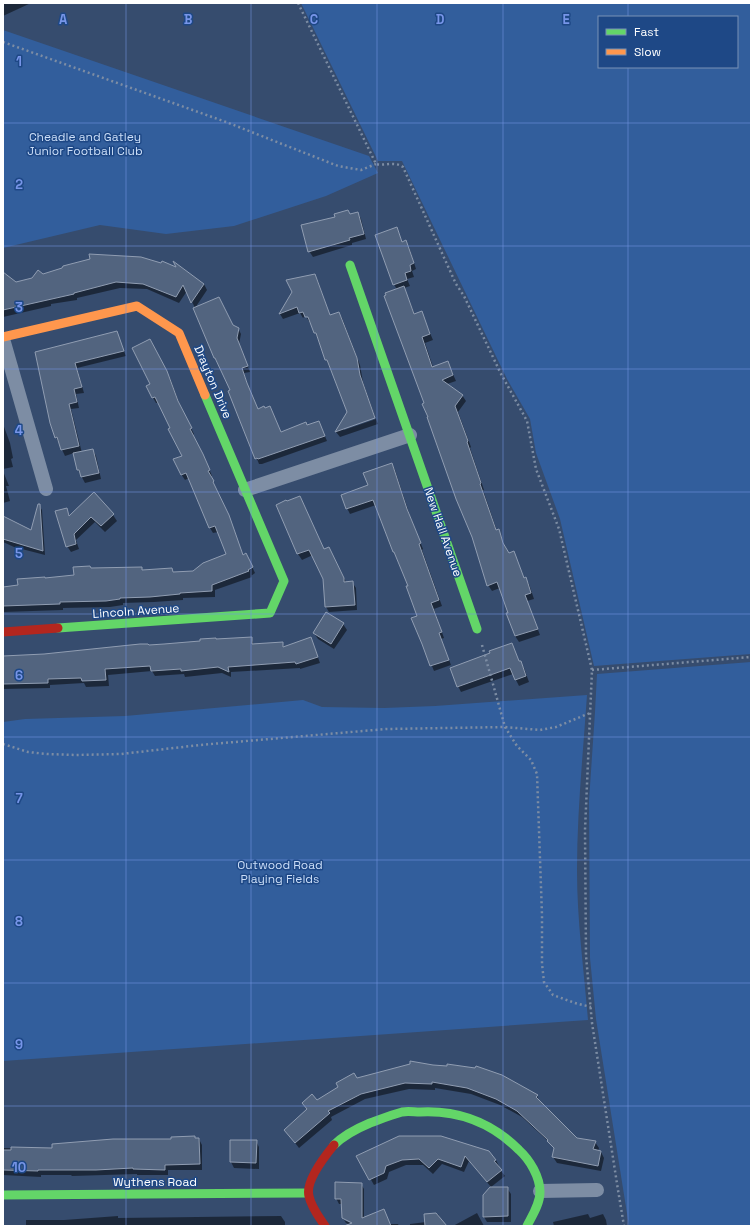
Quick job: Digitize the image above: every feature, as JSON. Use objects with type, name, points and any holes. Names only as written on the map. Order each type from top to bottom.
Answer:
[{"type":"street","name":"New Hall Avenue","points":[[350,265],[477,629]]},
{"type":"street","name":"Drayton Drive","points":[[3,338],[138,306],[179,333],[284,580],[270,613]]},
{"type":"street","points":[[3,338],[46,489]]},
{"type":"street","points":[[245,490],[410,435]]},
{"type":"street","name":"Lincoln Avenue","points":[[3,632],[270,613]]},
{"type":"street","points":[[325,1226],[312,1206],[308,1193],[313,1178],[323,1159],[338,1141],[366,1124],[401,1112],[429,1111],[462,1115],[489,1127],[514,1143],[528,1160],[536,1174],[540,1191],[534,1214],[527,1226]]},
{"type":"street","points":[[540,1191],[597,1190]]},
{"type":"street","name":"Wythens Road","points":[[3,1195],[308,1193]]},
{"type":"path","points":[[298,3],[376,164]]},
{"type":"path","points":[[3,42],[226,122],[338,166],[361,170],[376,164],[387,165],[396,163],[403,167],[456,284],[464,296],[500,372],[527,420],[536,469],[559,528],[592,670],[585,830],[586,956],[604,1104],[624,1226]]},
{"type":"path","points":[[477,629],[505,727],[516,746],[531,760],[537,774],[542,915],[542,964],[544,982],[553,995],[575,1004],[591,1007]]},
{"type":"path","points":[[592,670],[751,657]]},
{"type":"path","points":[[3,744],[28,752],[76,756],[121,754],[200,745],[386,729],[505,727],[540,730],[556,726],[590,713]]},
{"type":"green space","points":[[301,3],[751,3],[751,654],[594,666],[560,519],[536,453],[530,419],[507,379],[402,161],[378,161]]},
{"type":"green space","name":"Cheadle and Gatley Junior Football Club","points":[[3,30],[369,156],[378,173],[326,196],[234,226],[166,234],[100,225],[3,248]]},
{"type":"green space","points":[[751,662],[751,1226],[629,1226],[596,1019],[590,958],[589,801],[597,674]]},
{"type":"green space","name":"Outwood Road Playing Fields","points":[[587,695],[579,805],[577,890],[588,1020],[3,1061],[3,722],[25,719],[125,716],[303,700],[322,707],[384,708],[435,706]]},
{"type":"building","points":[[348,210],[350,214],[358,212],[364,234],[349,238],[350,240],[308,252],[301,225],[335,217],[334,214]]},
{"type":"building","points":[[397,227],[402,242],[406,240],[414,263],[410,265],[411,271],[405,273],[407,280],[393,285],[375,235]]},
{"type":"building","points":[[89,254],[141,257],[161,263],[162,261],[176,267],[173,261],[204,284],[191,303],[183,285],[176,297],[143,284],[116,282],[74,294],[3,310],[3,272],[16,282],[32,278],[38,270],[43,274],[62,268],[63,266],[90,259]]},
{"type":"building","points":[[315,274],[330,315],[339,312],[357,358],[360,375],[375,418],[335,432],[347,412],[327,360],[325,360],[316,333],[314,333],[308,317],[305,317],[303,312],[299,313],[297,307],[279,314],[292,292],[286,280]]},
{"type":"building","points":[[404,286],[414,314],[422,311],[430,334],[422,337],[432,367],[448,361],[453,375],[442,380],[463,395],[455,406],[468,441],[467,442],[481,483],[480,484],[496,530],[499,529],[503,543],[509,553],[514,551],[524,578],[526,577],[531,593],[525,595],[538,629],[515,636],[506,613],[508,613],[497,582],[487,586],[472,537],[456,499],[428,417],[422,404],[424,403],[384,296],[386,295],[385,293]]},
{"type":"building","points":[[219,297],[233,325],[239,328],[237,338],[248,366],[242,368],[258,409],[264,406],[265,408],[270,406],[281,432],[306,422],[307,425],[319,421],[325,436],[255,459],[228,391],[230,390],[214,358],[193,308]]},
{"type":"building","points":[[117,331],[124,351],[75,363],[82,387],[74,389],[77,402],[69,404],[79,446],[61,450],[57,437],[55,438],[50,423],[35,352]]},
{"type":"building","points":[[150,339],[167,371],[178,401],[192,428],[190,429],[203,454],[210,470],[208,471],[229,515],[243,555],[246,553],[253,567],[248,570],[249,571],[212,585],[212,591],[150,597],[120,598],[106,601],[60,602],[60,604],[3,606],[3,587],[18,585],[17,579],[74,575],[73,567],[90,566],[91,568],[142,567],[142,570],[172,568],[173,572],[193,571],[203,563],[226,554],[215,526],[209,528],[186,473],[181,475],[173,459],[182,456],[168,429],[170,428],[155,397],[152,398],[146,386],[150,384],[132,348]]},
{"type":"building","points":[[93,449],[99,473],[81,477],[79,470],[77,470],[73,453]]},
{"type":"building","points":[[392,463],[407,509],[421,543],[419,544],[439,600],[431,603],[442,632],[439,633],[449,660],[430,666],[411,618],[417,616],[406,586],[408,586],[373,500],[346,509],[341,495],[368,485],[363,473]]},
{"type":"building","points":[[94,492],[114,514],[101,526],[91,517],[74,534],[76,544],[66,547],[55,511],[67,508],[69,516]]},
{"type":"building","points":[[300,496],[324,549],[329,547],[344,578],[344,582],[353,581],[355,605],[325,607],[323,579],[309,550],[297,554],[276,505]]},
{"type":"building","points":[[38,504],[40,504],[43,551],[3,539],[3,516],[31,530]]},
{"type":"building","points":[[326,612],[344,623],[331,644],[313,633]]},
{"type":"building","points":[[252,637],[252,644],[283,642],[283,647],[311,637],[318,657],[296,664],[295,662],[228,667],[229,672],[218,667],[181,671],[181,669],[151,671],[150,666],[105,669],[106,680],[82,681],[81,678],[48,679],[48,683],[3,684],[3,656],[44,654],[140,644],[149,645],[200,641],[200,639]]},
{"type":"building","points":[[512,643],[519,661],[521,661],[526,676],[515,680],[510,668],[457,687],[450,668]]},
{"type":"building","points":[[410,1061],[433,1065],[447,1066],[447,1064],[475,1068],[476,1066],[502,1075],[538,1095],[536,1097],[577,1138],[596,1141],[593,1149],[601,1151],[598,1166],[552,1157],[554,1148],[547,1141],[548,1140],[517,1111],[496,1099],[467,1088],[432,1082],[432,1084],[405,1083],[361,1094],[328,1111],[330,1113],[295,1143],[284,1130],[307,1109],[302,1103],[312,1094],[317,1100],[338,1087],[336,1083],[354,1073],[357,1078],[410,1064]]},
{"type":"building","points":[[195,1136],[195,1138],[199,1138],[200,1164],[165,1165],[165,1170],[133,1168],[38,1171],[3,1170],[3,1150],[11,1150],[11,1147],[52,1148],[52,1144],[113,1139],[171,1139],[171,1137]]},
{"type":"building","points":[[399,1136],[441,1136],[489,1151],[496,1160],[494,1161],[502,1170],[487,1182],[465,1156],[461,1167],[438,1159],[429,1168],[419,1159],[402,1160],[386,1166],[384,1173],[369,1180],[356,1156]]},
{"type":"building","points":[[230,1140],[257,1140],[256,1163],[230,1162]]},
{"type":"building","points":[[335,1182],[362,1183],[362,1218],[384,1209],[391,1226],[344,1226],[352,1223],[342,1218],[341,1199],[335,1199]]},
{"type":"building","points":[[490,1187],[508,1187],[508,1216],[483,1217],[483,1195]]},
{"type":"building","points":[[436,1213],[447,1226],[425,1226],[424,1214]]},
{"type":"traffic: fast","points":[[350,265],[477,629]]},
{"type":"traffic: fast","points":[[58,628],[270,613],[284,581],[205,395]]},
{"type":"traffic: fast","points":[[334,1145],[361,1127],[402,1112],[448,1113],[474,1120],[497,1132],[509,1141],[523,1154],[534,1169],[540,1186],[540,1196],[527,1226]]},
{"type":"traffic: fast","points":[[3,1195],[308,1193]]},
{"type":"traffic: slow","points":[[3,337],[137,306],[179,333],[205,395]]},
{"type":"traffic: jam","points":[[3,632],[58,628]]},
{"type":"traffic: jam","points":[[325,1226],[312,1204],[309,1196],[309,1190],[313,1176],[334,1145]]}]
